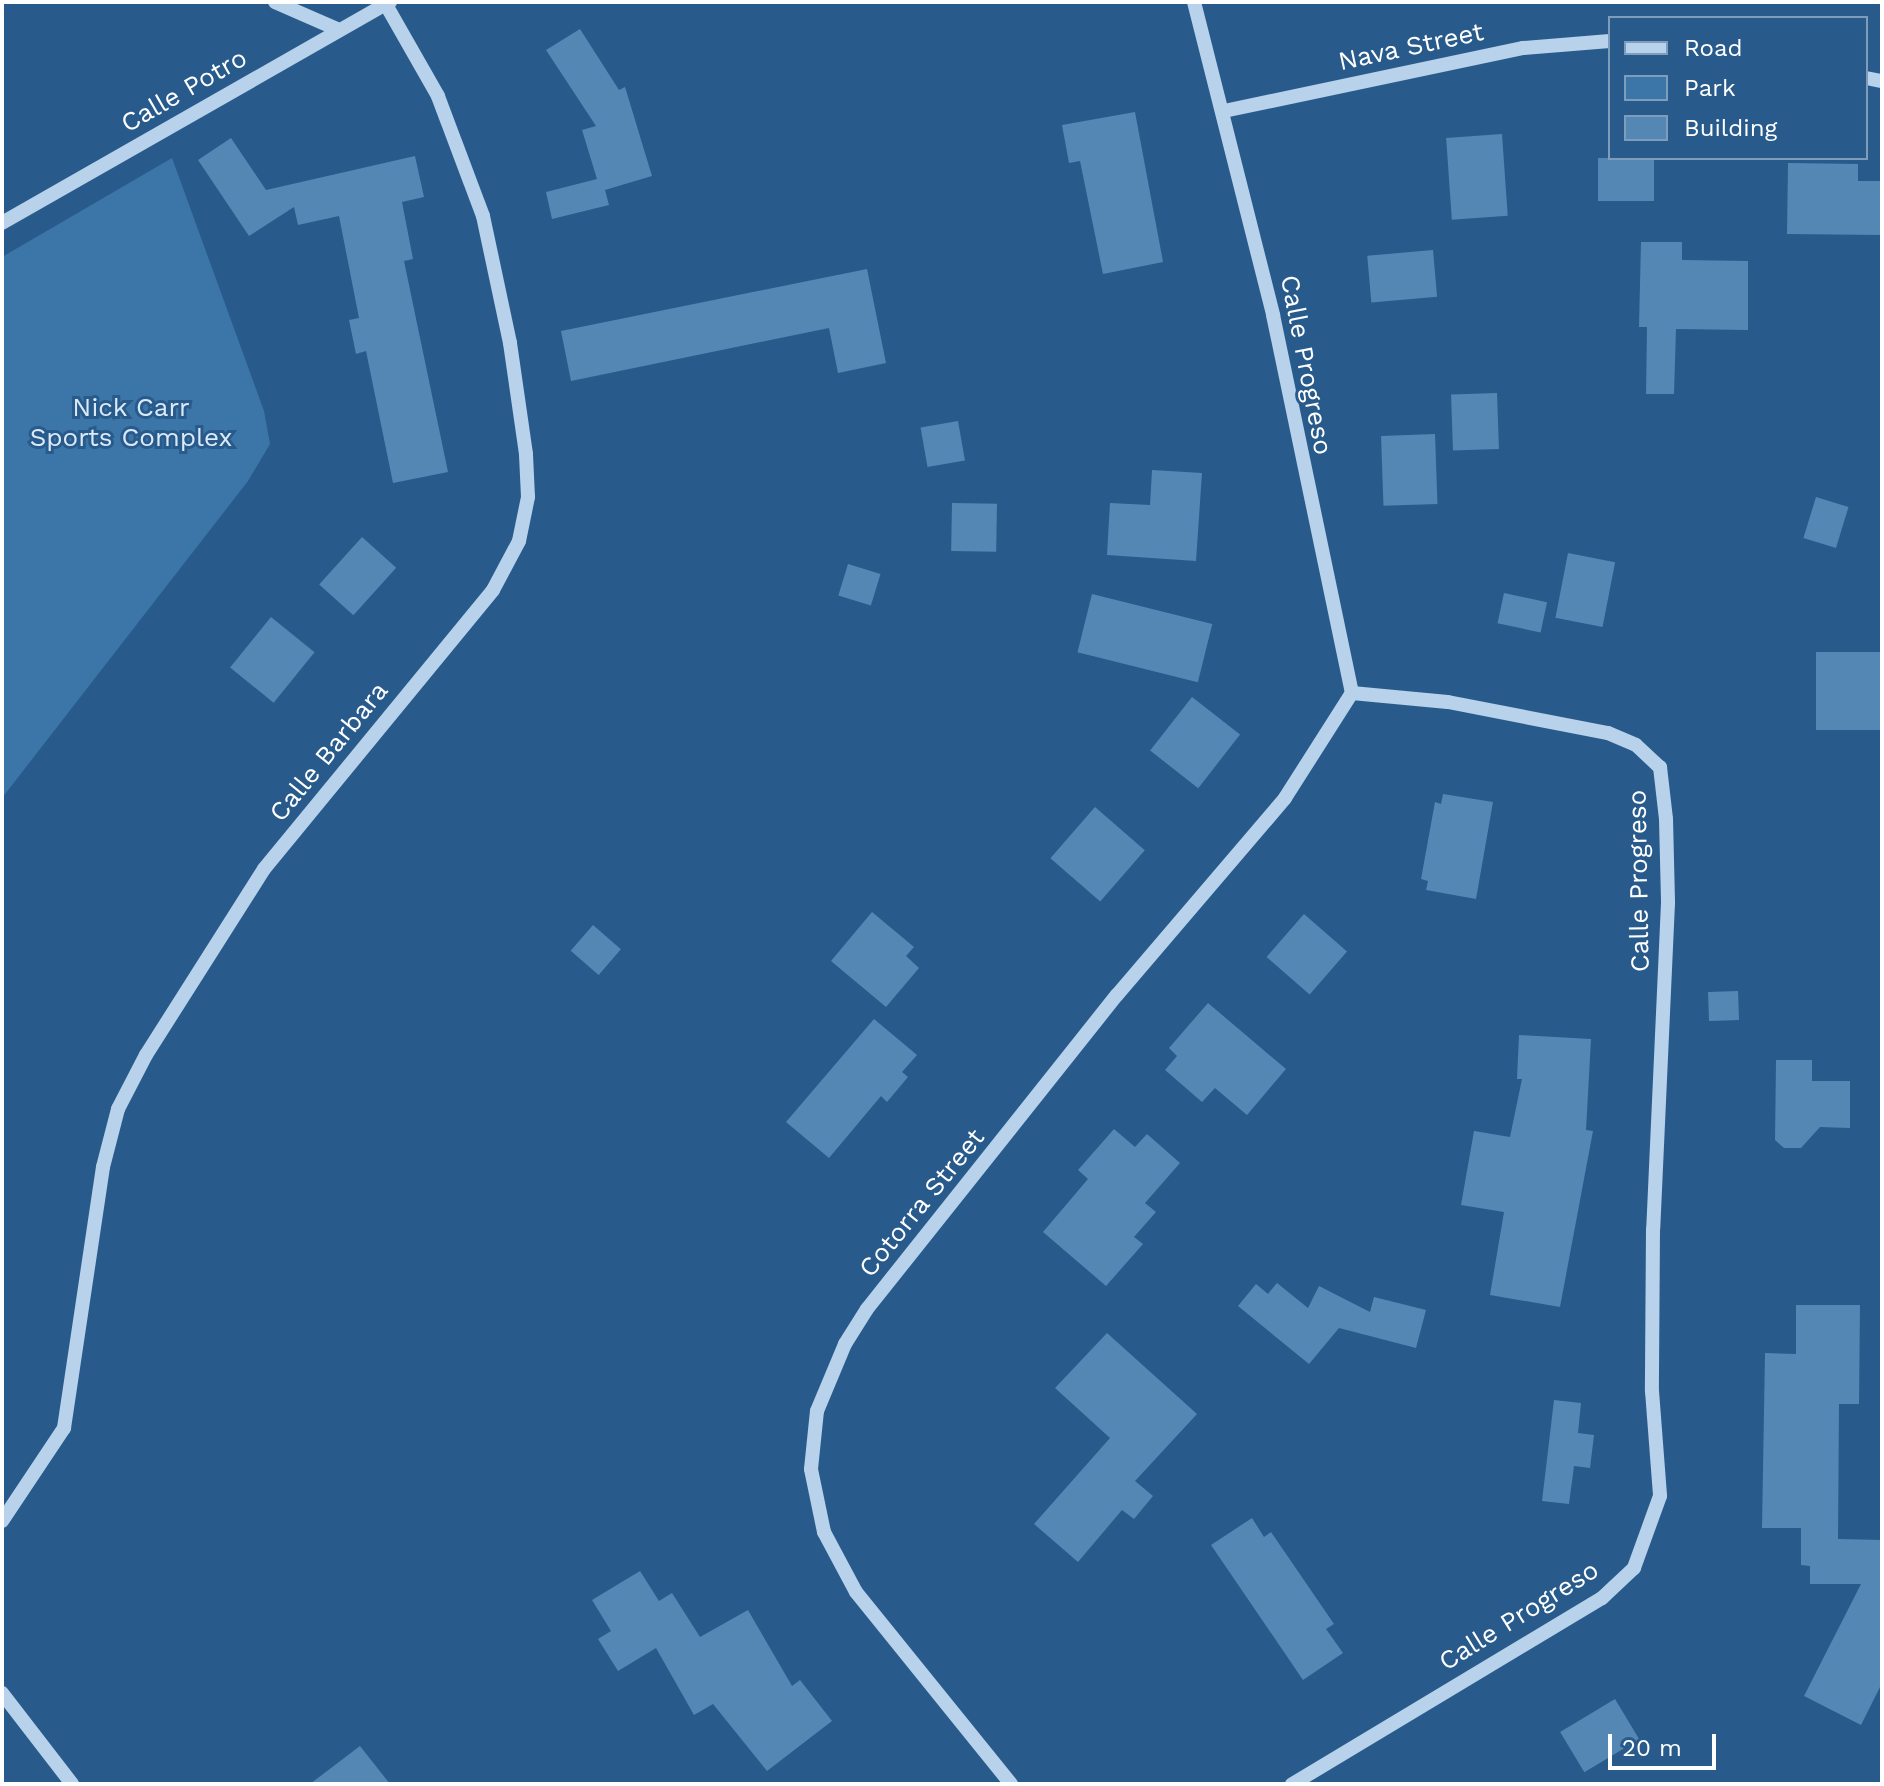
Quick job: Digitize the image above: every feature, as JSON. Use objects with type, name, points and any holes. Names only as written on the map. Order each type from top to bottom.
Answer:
[{"type":"street","points":[[275,2],[339,30]]},
{"type":"street","name":"Calle Progreso","points":[[1194,2],[1224,111],[1273,315],[1352,693],[1448,702],[1561,721],[1636,745],[1660,767],[1668,903],[1653,1229],[1652,1391],[1660,1496],[1634,1568],[1602,1598],[1292,1784]]},
{"type":"street","name":"Calle Potro","points":[[2,223],[388,3]]},
{"type":"street","name":"Calle Barbara","points":[[2,1521],[64,1428],[103,1167],[118,1109],[146,1055],[264,869],[493,590],[519,541],[528,497],[526,454],[510,343],[483,216],[438,96],[388,3]]},
{"type":"street","name":"Nava Street","points":[[1224,111],[1523,48],[1608,41]]},
{"type":"street","name":"Cotorra Street","points":[[1011,1784],[898,1650],[856,1592],[830,1544],[811,1469],[817,1411],[845,1344],[867,1309],[1117,995],[1285,798],[1352,693]]},
{"type":"street","points":[[2,1693],[72,1784]]},
{"type":"green space","name":"Nick Carr Sports Complex","points":[[172,158],[264,411],[270,444],[248,481],[2,798],[2,257]]},
{"type":"building","points":[[580,29],[619,90],[625,87],[652,176],[605,190],[609,205],[552,219],[546,192],[597,179],[582,130],[596,126],[546,50]]},
{"type":"building","points":[[1135,112],[1163,262],[1103,274],[1080,161],[1069,163],[1062,125]]},
{"type":"building","points":[[1502,134],[1508,216],[1452,220],[1446,138]]},
{"type":"building","points":[[231,138],[266,190],[415,156],[424,197],[402,202],[413,259],[404,261],[448,472],[393,483],[366,351],[356,354],[349,320],[359,318],[339,216],[298,225],[294,207],[249,236],[198,160]]},
{"type":"building","points":[[1598,158],[1654,160],[1654,201],[1598,201]]},
{"type":"building","points":[[1788,163],[1858,164],[1858,181],[1882,181],[1882,235],[1787,234]]},
{"type":"building","points":[[1641,242],[1682,242],[1682,260],[1748,261],[1748,330],[1676,329],[1674,394],[1646,394],[1647,327],[1639,327]]},
{"type":"building","points":[[1433,250],[1437,297],[1371,303],[1367,256]]},
{"type":"building","points":[[867,269],[886,363],[838,373],[829,328],[571,381],[561,331]]},
{"type":"building","points":[[1497,393],[1499,449],[1453,451],[1451,395]]},
{"type":"building","points":[[958,421],[965,460],[928,467],[921,428]]},
{"type":"building","points":[[1435,434],[1437,504],[1383,506],[1381,436]]},
{"type":"building","points":[[1152,470],[1202,473],[1196,561],[1107,555],[1110,503],[1150,505]]},
{"type":"building","points":[[1816,497],[1849,507],[1836,548],[1803,538]]},
{"type":"building","points":[[952,503],[997,504],[996,552],[951,551]]},
{"type":"building","points":[[362,537],[396,568],[353,615],[319,585]]},
{"type":"building","points":[[1568,553],[1615,562],[1603,627],[1555,618]]},
{"type":"building","points":[[848,564],[881,574],[871,605],[838,596]]},
{"type":"building","points":[[1504,593],[1547,602],[1541,632],[1498,623]]},
{"type":"building","points":[[1092,594],[1212,624],[1198,682],[1077,652]]},
{"type":"building","points":[[271,617],[315,652],[274,703],[230,668]]},
{"type":"building","points":[[1816,652],[1882,652],[1882,730],[1816,730]]},
{"type":"building","points":[[1192,697],[1240,735],[1198,788],[1150,751]]},
{"type":"building","points":[[1443,794],[1493,802],[1476,899],[1426,890],[1428,881],[1421,879],[1435,802],[1441,804]]},
{"type":"building","points":[[1095,807],[1145,850],[1100,902],[1050,858]]},
{"type":"building","points":[[872,912],[914,947],[906,956],[919,968],[886,1007],[831,961]]},
{"type":"building","points":[[1304,914],[1347,951],[1310,994],[1267,957]]},
{"type":"building","points":[[593,925],[621,949],[599,975],[571,951]]},
{"type":"building","points":[[1738,991],[1739,1020],[1709,1021],[1708,992]]},
{"type":"building","points":[[1208,1003],[1286,1069],[1247,1115],[1215,1088],[1202,1102],[1165,1070],[1177,1056],[1169,1048]]},
{"type":"building","points":[[874,1019],[917,1055],[902,1072],[908,1077],[887,1102],[881,1096],[829,1158],[786,1122]]},
{"type":"building","points":[[1519,1035],[1591,1039],[1586,1130],[1593,1131],[1560,1307],[1490,1295],[1504,1212],[1461,1205],[1474,1131],[1510,1137],[1522,1079],[1517,1079]]},
{"type":"building","points":[[1776,1060],[1812,1060],[1812,1081],[1850,1081],[1850,1128],[1820,1127],[1801,1148],[1784,1148],[1775,1140]]},
{"type":"building","points":[[1114,1129],[1135,1147],[1147,1134],[1180,1163],[1145,1203],[1156,1212],[1134,1237],[1143,1244],[1106,1286],[1043,1232],[1088,1179],[1078,1170]]},
{"type":"building","points":[[1277,1283],[1308,1308],[1319,1286],[1370,1312],[1374,1297],[1426,1310],[1416,1348],[1339,1328],[1309,1364],[1238,1306],[1256,1284],[1268,1294]]},
{"type":"building","points":[[1796,1305],[1860,1305],[1859,1404],[1839,1404],[1838,1539],[1882,1540],[1882,1683],[1861,1725],[1804,1696],[1861,1584],[1810,1584],[1810,1566],[1801,1565],[1801,1528],[1762,1528],[1765,1353],[1796,1354]]},
{"type":"building","points":[[1107,1333],[1197,1414],[1135,1481],[1153,1496],[1134,1519],[1122,1510],[1078,1562],[1034,1524],[1110,1438],[1055,1388]]},
{"type":"building","points":[[1554,1400],[1581,1403],[1578,1433],[1594,1435],[1590,1468],[1574,1466],[1569,1504],[1542,1501]]},
{"type":"building","points":[[1252,1518],[1264,1537],[1271,1532],[1334,1624],[1326,1629],[1343,1653],[1303,1680],[1211,1545]]},
{"type":"building","points":[[640,1571],[659,1601],[672,1593],[700,1637],[748,1610],[792,1686],[800,1680],[832,1721],[767,1771],[713,1704],[694,1715],[656,1648],[618,1671],[598,1639],[611,1631],[592,1600]]},
{"type":"building","points":[[1615,1699],[1639,1739],[1584,1772],[1560,1732]]},
{"type":"building","points":[[360,1746],[390,1784],[310,1784]]}]
